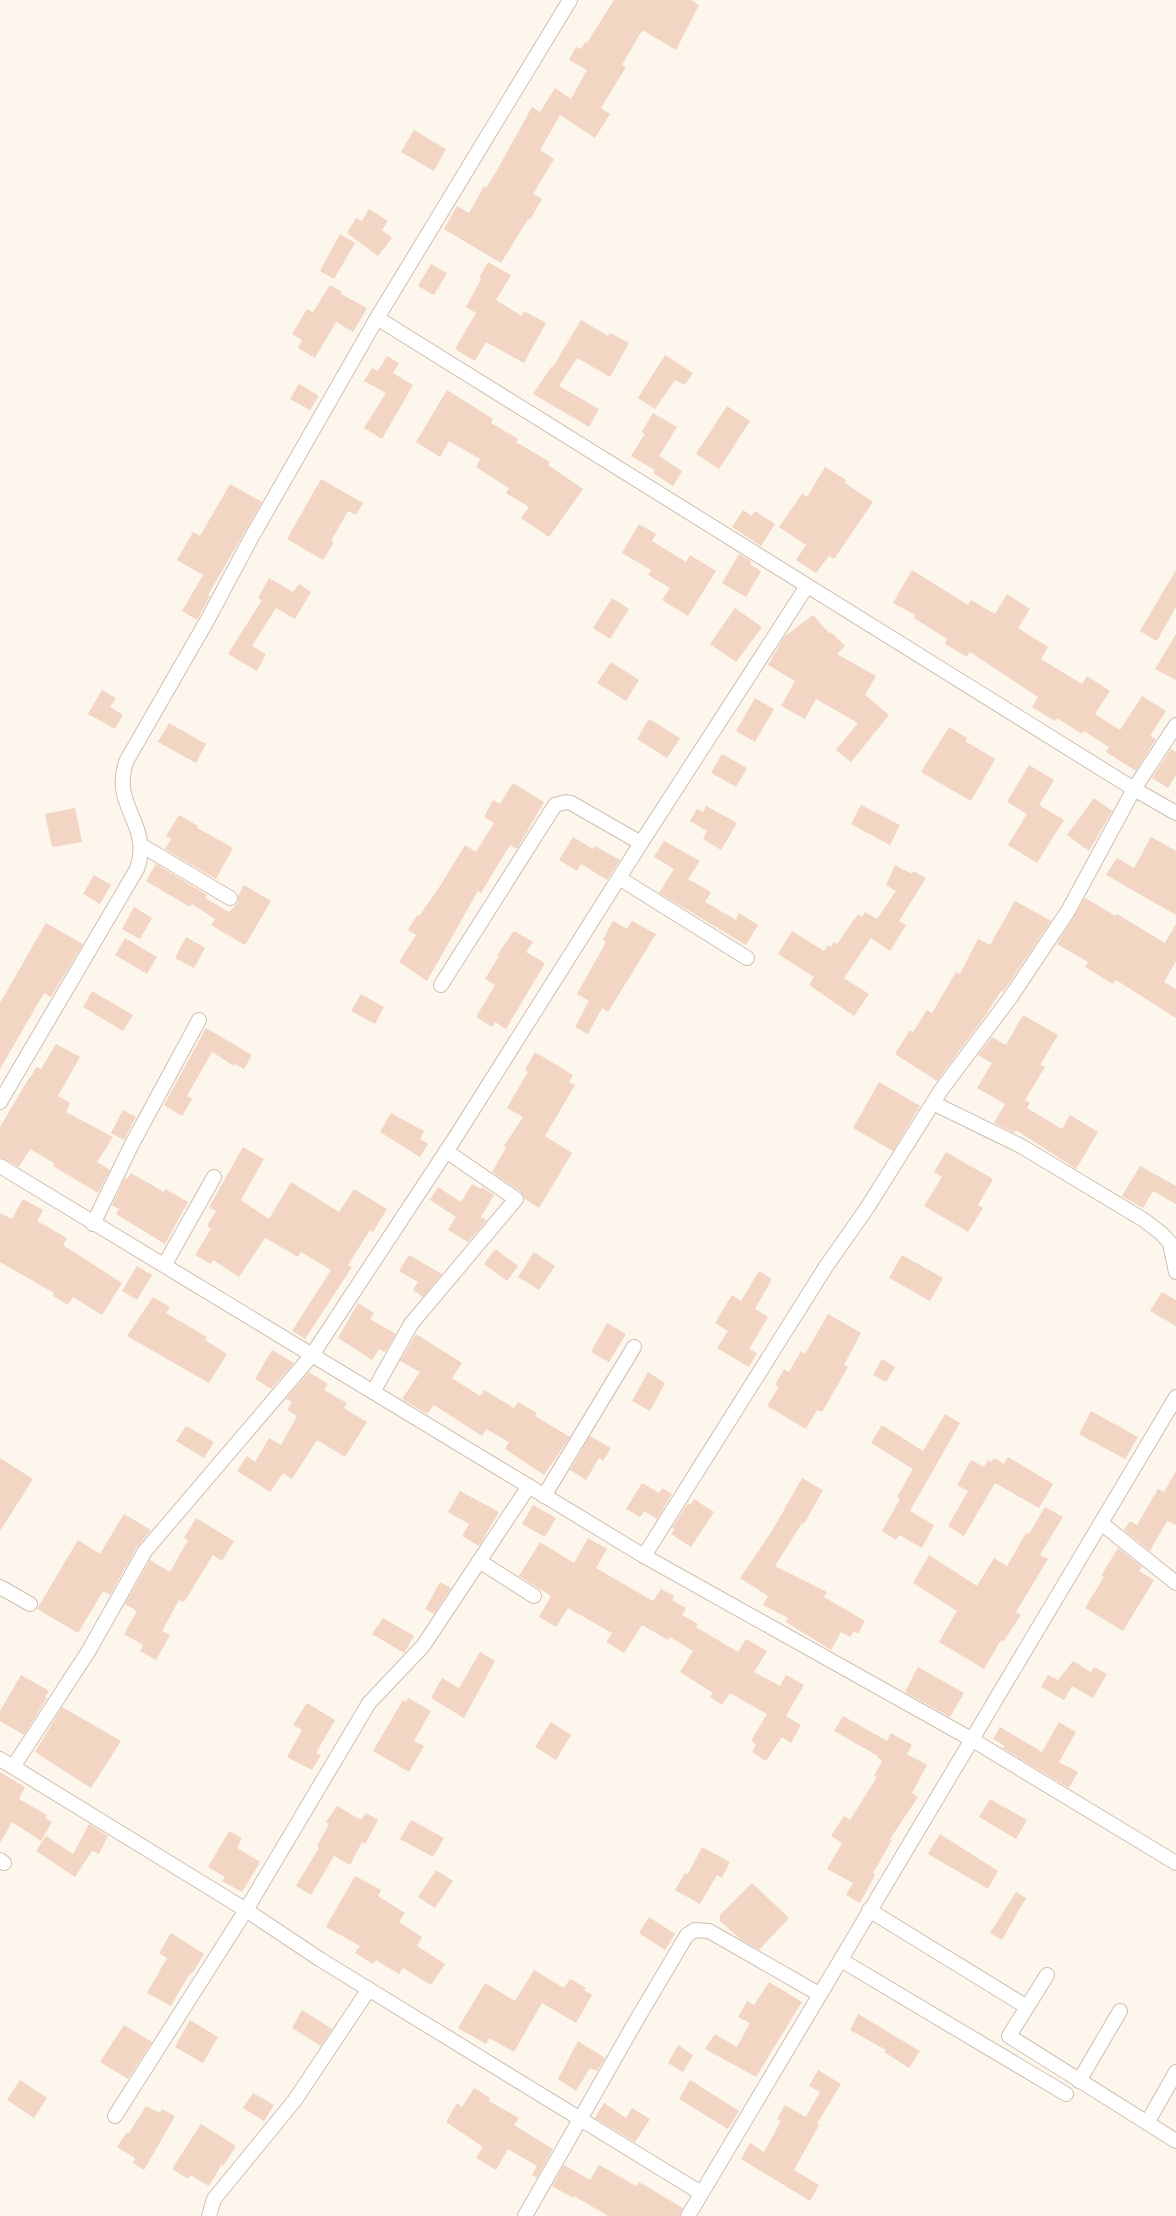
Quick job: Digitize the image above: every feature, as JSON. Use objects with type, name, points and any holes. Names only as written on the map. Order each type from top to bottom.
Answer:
[{"type":"street","points":[[0,1102],[137,869],[141,858],[140,833],[127,808],[124,796],[123,769],[126,760],[208,619],[250,540],[377,318],[570,0]]},
{"type":"street","points":[[377,318],[1134,789],[1176,813]]},
{"type":"street","points":[[13,1767],[88,1652],[145,1552],[312,1355],[446,1151],[641,843],[807,586]]},
{"type":"street","points":[[644,1556],[825,1268],[867,1208],[932,1103],[1010,998],[1068,911],[1134,789],[1176,725]]},
{"type":"street","points":[[441,985],[555,805],[566,802],[571,803],[641,843]]},
{"type":"street","points":[[141,845],[230,898]]},
{"type":"street","points":[[620,878],[747,958]]},
{"type":"street","points":[[93,1224],[132,1144],[199,1020]]},
{"type":"street","points":[[932,1103],[1021,1146],[1144,1220],[1170,1243],[1176,1272]]},
{"type":"street","points":[[373,1392],[411,1324],[516,1199],[446,1151]]},
{"type":"street","points":[[0,1166],[93,1224],[165,1264],[644,1556],[971,1739],[1176,1863]]},
{"type":"street","points":[[165,1264],[214,1177]]},
{"type":"street","points":[[544,1496],[634,1347]]},
{"type":"street","points":[[688,2216],[1176,1397]]},
{"type":"street","points":[[115,2116],[246,1910],[369,1703],[423,1646],[529,1486]]},
{"type":"street","points":[[1101,1523],[1176,1583]]},
{"type":"street","points":[[479,1561],[534,1596]]},
{"type":"street","points":[[0,1586],[30,1604]]},
{"type":"street","points":[[0,1759],[246,1910],[580,2120],[701,2193]]},
{"type":"street","points":[[869,1910],[1027,2007]]},
{"type":"street","points":[[525,2216],[687,1935],[695,1930],[709,1931],[819,1994]]},
{"type":"street","points":[[841,1960],[1066,2094]]},
{"type":"street","points":[[1047,1975],[1009,2036],[1176,2141]]},
{"type":"street","points":[[209,2216],[214,2199],[300,2092],[369,1989]]},
{"type":"street","points":[[1079,2081],[1120,2011]]},
{"type":"street","points":[[1146,2123],[1176,2072]]},
{"type":"building","points":[[614,0],[691,0],[699,5],[676,50],[644,31],[641,32],[622,65],[626,67],[601,108],[610,114],[595,138],[560,115],[540,150],[554,159],[533,194],[542,199],[501,263],[444,229],[457,206],[469,213],[484,186],[486,188],[496,172],[532,107],[540,112],[555,88],[571,99],[587,70],[569,60],[576,47],[581,49],[585,42],[587,43]]},
{"type":"building","points":[[414,130],[446,149],[434,171],[401,152]]},
{"type":"building","points":[[369,209],[388,221],[382,230],[392,238],[378,256],[347,233],[356,218],[362,221]]},
{"type":"building","points":[[340,234],[355,243],[334,279],[320,271]]},
{"type":"building","points":[[488,262],[511,275],[496,300],[522,316],[524,311],[546,323],[524,363],[486,342],[475,361],[455,349],[476,313],[466,307]]},
{"type":"building","points":[[431,264],[447,273],[434,295],[418,286]]},
{"type":"building","points":[[330,285],[342,292],[341,294],[367,308],[353,332],[336,322],[315,358],[298,348],[302,340],[292,334],[307,309],[313,312]]},
{"type":"building","points":[[581,320],[608,336],[610,333],[629,343],[610,377],[577,358],[559,386],[599,409],[589,427],[533,394],[553,367]]},
{"type":"building","points":[[665,355],[693,373],[685,385],[675,380],[655,409],[638,398]]},
{"type":"building","points":[[387,356],[399,363],[393,373],[413,385],[382,439],[364,428],[386,393],[364,381],[372,368],[378,371]]},
{"type":"building","points":[[299,384],[319,396],[310,410],[290,399]]},
{"type":"building","points":[[447,390],[493,419],[491,423],[518,439],[516,442],[550,462],[548,465],[583,489],[549,537],[521,518],[529,507],[506,493],[509,488],[476,467],[480,459],[449,441],[440,457],[416,442]]},
{"type":"building","points":[[727,406],[750,421],[719,469],[696,454]]},
{"type":"building","points":[[653,413],[677,427],[659,456],[682,471],[673,486],[653,473],[655,470],[631,456],[645,434],[642,432]]},
{"type":"building","points":[[825,467],[846,480],[845,483],[873,502],[834,559],[829,556],[816,573],[796,560],[806,545],[779,527],[802,494],[807,497]]},
{"type":"building","points":[[321,479],[363,503],[356,515],[348,511],[331,541],[334,542],[323,560],[287,539]]},
{"type":"building","points":[[230,484],[262,502],[208,595],[210,596],[197,620],[182,611],[203,575],[177,560],[193,532],[200,536]]},
{"type":"building","points":[[743,510],[752,516],[755,511],[775,524],[761,546],[732,527]]},
{"type":"building","points":[[639,524],[656,534],[652,541],[686,562],[690,555],[716,571],[688,616],[662,600],[670,588],[648,575],[651,570],[622,553]]},
{"type":"building","points":[[739,554],[751,561],[751,565],[761,571],[746,597],[722,583]]},
{"type":"building","points":[[912,570],[968,605],[971,600],[995,614],[1007,594],[1030,609],[1018,628],[1048,647],[1041,659],[1082,684],[1087,676],[1110,691],[1095,714],[1120,730],[1142,696],[1166,711],[1150,736],[1156,739],[1136,771],[1106,752],[1109,747],[1084,731],[1082,734],[1057,718],[1055,721],[1032,707],[1038,697],[970,652],[967,657],[945,644],[947,639],[914,618],[915,615],[893,603]]},
{"type":"building","points":[[1176,570],[1176,607],[1157,641],[1140,631]]},
{"type":"building","points":[[269,578],[293,592],[299,584],[311,592],[295,619],[276,608],[252,646],[266,654],[257,671],[228,654],[262,600],[258,598]]},
{"type":"building","points":[[612,598],[629,609],[610,639],[593,628]]},
{"type":"building","points":[[735,608],[762,627],[736,662],[710,644]]},
{"type":"building","points":[[813,615],[830,634],[831,632],[845,646],[837,654],[876,676],[865,695],[889,715],[851,762],[836,750],[858,723],[816,699],[805,719],[781,706],[795,681],[768,665],[784,637]]},
{"type":"building","points":[[1176,634],[1176,680],[1155,669]]},
{"type":"building","points":[[611,662],[639,680],[626,701],[597,683]]},
{"type":"building","points":[[102,690],[116,698],[110,707],[123,715],[115,729],[88,714]]},
{"type":"building","points":[[755,698],[774,709],[755,742],[736,731]]},
{"type":"building","points":[[649,719],[680,738],[667,758],[637,739]]},
{"type":"building","points":[[169,723],[206,744],[196,763],[158,742]]},
{"type":"building","points":[[949,727],[967,738],[965,741],[995,759],[971,801],[921,772]]},
{"type":"building","points":[[1171,749],[1176,752],[1176,775],[1168,788],[1152,778]]},
{"type":"building","points":[[722,754],[747,768],[736,787],[711,773]]},
{"type":"building","points":[[1029,765],[1054,780],[1039,805],[1064,820],[1037,863],[1008,845],[1027,814],[1007,802]]},
{"type":"building","points":[[513,783],[544,802],[517,849],[510,845],[481,893],[478,891],[427,981],[399,962],[416,935],[408,930],[417,915],[419,916],[440,886],[465,845],[476,852],[494,823],[484,817],[493,800],[500,804]]},
{"type":"building","points":[[1094,798],[1112,811],[1089,851],[1067,835]]},
{"type":"building","points":[[861,805],[900,825],[890,845],[851,824]]},
{"type":"building","points":[[706,806],[737,823],[721,850],[703,839],[707,831],[690,821],[697,809],[703,812]]},
{"type":"building","points":[[75,808],[82,842],[52,847],[45,814]]},
{"type":"building","points":[[179,815],[198,826],[197,828],[233,848],[216,879],[165,849],[171,839],[166,836]]},
{"type":"building","points":[[573,837],[593,849],[595,846],[620,860],[607,880],[581,864],[577,871],[559,860]]},
{"type":"building","points":[[1151,837],[1176,851],[1176,915],[1106,875],[1117,858],[1134,868]]},
{"type":"building","points":[[664,841],[700,861],[688,879],[711,892],[705,902],[736,920],[739,913],[758,925],[746,945],[659,893],[674,869],[654,857]]},
{"type":"building","points":[[156,864],[207,895],[205,898],[229,912],[238,902],[238,896],[244,885],[271,901],[245,945],[211,925],[215,919],[192,904],[190,907],[146,881]]},
{"type":"building","points":[[895,865],[912,874],[913,871],[926,878],[899,921],[906,925],[890,951],[871,938],[844,978],[869,994],[854,1016],[809,985],[814,977],[778,954],[792,931],[824,951],[828,945],[831,947],[834,942],[837,944],[858,914],[862,917],[865,912],[877,919],[896,891],[886,885]]},
{"type":"building","points":[[94,875],[111,885],[100,904],[83,894]]},
{"type":"building","points":[[1085,898],[1116,916],[1117,914],[1165,943],[1176,924],[1176,961],[1164,982],[1176,989],[1176,1018],[1116,980],[1113,984],[1085,967],[1088,962],[1057,944]]},
{"type":"building","points":[[1015,901],[1051,921],[1003,992],[1001,991],[937,1081],[895,1054],[910,1030],[913,1032],[927,1010],[932,1013],[956,972],[960,974],[978,939],[990,945]]},
{"type":"building","points":[[134,907],[152,918],[140,939],[122,929]]},
{"type":"building","points":[[613,921],[627,929],[632,921],[656,934],[608,1012],[602,1008],[588,1034],[575,1027],[589,1001],[577,994],[606,942],[603,939]]},
{"type":"building","points":[[46,923],[83,944],[51,997],[44,993],[0,1069],[0,1003]]},
{"type":"building","points":[[514,931],[533,942],[526,952],[545,963],[506,1029],[495,1022],[492,1027],[476,1017],[495,985],[485,979],[499,956],[497,955]]},
{"type":"building","points":[[186,937],[205,948],[194,968],[175,958]]},
{"type":"building","points":[[125,938],[157,957],[147,974],[115,955]]},
{"type":"building","points":[[92,991],[133,1015],[123,1031],[83,1007]]},
{"type":"building","points":[[361,994],[384,1007],[375,1024],[351,1011]]},
{"type":"building","points":[[1023,1015],[1058,1035],[1040,1065],[1045,1067],[1025,1100],[1030,1103],[1027,1108],[1062,1129],[1070,1115],[1098,1132],[1076,1169],[1016,1130],[1014,1133],[994,1123],[1005,1104],[977,1088],[992,1063],[978,1055],[992,1037],[1006,1045]]},
{"type":"building","points":[[206,1028],[252,1055],[244,1069],[235,1064],[234,1066],[212,1052],[187,1096],[192,1099],[182,1116],[164,1105]]},
{"type":"building","points":[[56,1044],[80,1057],[58,1096],[70,1103],[66,1112],[113,1137],[97,1162],[110,1170],[98,1193],[53,1166],[54,1163],[30,1149],[19,1167],[0,1157],[0,1127],[26,1083],[37,1067],[41,1069]]},
{"type":"building","points":[[535,1052],[573,1075],[569,1082],[575,1085],[545,1136],[572,1153],[539,1208],[525,1199],[521,1192],[492,1172],[506,1148],[504,1146],[523,1117],[507,1108],[528,1072],[525,1070]]},
{"type":"building","points":[[879,1082],[920,1106],[893,1151],[853,1128]]},
{"type":"building","points":[[123,1110],[136,1117],[124,1140],[111,1133]]},
{"type":"building","points":[[391,1113],[424,1131],[420,1139],[428,1144],[420,1157],[380,1132]]},
{"type":"building","points":[[243,1147],[264,1159],[241,1200],[269,1219],[291,1182],[339,1212],[354,1189],[387,1209],[373,1232],[370,1230],[348,1265],[352,1267],[305,1339],[292,1331],[331,1270],[301,1252],[298,1257],[265,1238],[239,1277],[213,1260],[211,1264],[195,1255],[211,1229],[207,1226],[216,1211],[209,1207]]},
{"type":"building","points":[[946,1152],[993,1179],[978,1205],[983,1208],[968,1232],[924,1206],[942,1177],[934,1172]]},
{"type":"building","points":[[1140,1166],[1176,1186],[1176,1204],[1153,1191],[1143,1208],[1122,1196]]},
{"type":"building","points":[[131,1173],[164,1192],[165,1189],[188,1202],[165,1244],[116,1214],[119,1209],[112,1205],[125,1178],[127,1179]]},
{"type":"building","points":[[472,1184],[481,1189],[482,1187],[494,1195],[481,1217],[487,1220],[468,1242],[448,1230],[456,1217],[430,1200],[438,1187],[461,1202]]},
{"type":"building","points":[[23,1199],[43,1210],[37,1221],[67,1238],[63,1245],[122,1283],[102,1315],[73,1297],[68,1305],[53,1296],[54,1293],[0,1262],[0,1213],[12,1219]]},
{"type":"building","points":[[495,1249],[518,1266],[507,1281],[484,1264]]},
{"type":"building","points":[[534,1252],[555,1266],[539,1290],[518,1277]]},
{"type":"building","points":[[409,1255],[442,1274],[423,1297],[413,1290],[418,1282],[399,1271]]},
{"type":"building","points":[[902,1255],[943,1278],[930,1301],[889,1278]]},
{"type":"building","points":[[137,1266],[152,1275],[137,1300],[122,1291]]},
{"type":"building","points":[[759,1271],[772,1279],[755,1309],[768,1317],[749,1349],[757,1353],[749,1367],[717,1348],[728,1331],[715,1323],[732,1295],[741,1301]]},
{"type":"building","points":[[1162,1292],[1176,1300],[1176,1326],[1150,1311]]},
{"type":"building","points":[[153,1297],[170,1307],[166,1313],[207,1337],[205,1340],[227,1354],[209,1383],[127,1336]]},
{"type":"building","points":[[358,1303],[374,1313],[370,1319],[396,1334],[385,1352],[379,1349],[372,1360],[338,1338]]},
{"type":"building","points":[[828,1314],[861,1333],[844,1365],[848,1367],[822,1412],[817,1410],[806,1429],[767,1406],[779,1387],[775,1385],[784,1369],[789,1372],[801,1351],[805,1354]]},
{"type":"building","points":[[607,1323],[626,1334],[609,1362],[591,1352]]},
{"type":"building","points":[[416,1334],[462,1363],[452,1378],[480,1396],[484,1390],[514,1408],[518,1402],[537,1413],[535,1416],[570,1437],[544,1475],[505,1449],[509,1442],[486,1429],[482,1436],[434,1405],[427,1414],[402,1399],[420,1372],[400,1361]]},
{"type":"building","points":[[272,1350],[294,1363],[271,1389],[255,1379]]},
{"type":"building","points":[[882,1359],[895,1367],[886,1382],[873,1375]]},
{"type":"building","points":[[309,1372],[328,1384],[324,1390],[347,1403],[344,1408],[367,1422],[345,1457],[317,1440],[292,1479],[283,1473],[270,1492],[237,1471],[247,1456],[255,1462],[269,1438],[281,1445],[297,1416],[287,1410],[292,1402],[286,1399]]},
{"type":"building","points":[[648,1372],[665,1383],[650,1411],[632,1401]]},
{"type":"building","points":[[1091,1411],[1138,1437],[1125,1459],[1079,1434]]},
{"type":"building","points":[[945,1414],[960,1423],[910,1511],[934,1525],[922,1548],[899,1535],[896,1540],[882,1531],[900,1499],[897,1497],[913,1469],[871,1443],[882,1425],[923,1451]]},
{"type":"building","points":[[186,1426],[214,1442],[204,1458],[176,1441]]},
{"type":"building","points":[[590,1436],[611,1448],[603,1461],[599,1458],[586,1480],[570,1470]]},
{"type":"building","points":[[1008,1457],[1053,1484],[1039,1508],[995,1483],[964,1536],[948,1526],[968,1491],[957,1485],[971,1460],[984,1467],[988,1460],[991,1462],[994,1458],[1004,1464]]},
{"type":"building","points":[[0,1458],[33,1479],[0,1531]]},
{"type":"building","points":[[1176,1471],[1176,1525],[1167,1521],[1150,1551],[1124,1530],[1130,1521],[1137,1525],[1158,1489],[1164,1492]]},
{"type":"building","points":[[802,1478],[823,1490],[804,1524],[802,1523],[775,1566],[827,1592],[824,1597],[865,1621],[858,1634],[854,1631],[850,1637],[841,1632],[831,1650],[786,1622],[788,1618],[763,1605],[768,1596],[740,1578],[772,1531]]},
{"type":"building","points":[[642,1483],[659,1493],[662,1488],[672,1494],[657,1519],[644,1511],[640,1517],[626,1509]]},
{"type":"building","points":[[460,1491],[499,1512],[479,1546],[462,1536],[469,1524],[448,1512]]},
{"type":"building","points":[[694,1499],[714,1512],[691,1547],[671,1534],[675,1529],[672,1528],[688,1503],[690,1505]]},
{"type":"building","points":[[533,1505],[556,1518],[545,1537],[522,1524]]},
{"type":"building","points":[[1045,1507],[1063,1517],[1040,1555],[1048,1559],[1016,1612],[1021,1615],[1003,1642],[1001,1640],[984,1669],[939,1642],[957,1611],[913,1583],[929,1555],[977,1586],[994,1558],[1007,1566],[1026,1533],[1029,1534]]},
{"type":"building","points":[[124,1514],[151,1530],[137,1547],[110,1595],[104,1591],[102,1593],[78,1633],[37,1609],[78,1540],[100,1554]]},
{"type":"building","points":[[196,1518],[234,1541],[222,1561],[213,1555],[184,1602],[179,1600],[162,1631],[170,1635],[156,1660],[140,1651],[143,1645],[124,1634],[137,1611],[125,1604],[150,1560],[170,1572],[188,1540],[184,1538]]},
{"type":"building","points":[[588,1538],[607,1549],[596,1568],[653,1601],[661,1589],[674,1596],[672,1600],[686,1608],[682,1615],[698,1624],[696,1627],[738,1652],[746,1639],[767,1651],[754,1672],[780,1686],[786,1675],[804,1685],[786,1716],[801,1725],[791,1743],[782,1737],[766,1761],[752,1752],[756,1744],[751,1741],[767,1714],[730,1693],[722,1705],[710,1697],[713,1693],[680,1672],[693,1651],[670,1637],[668,1640],[642,1625],[624,1653],[606,1642],[612,1633],[568,1608],[556,1627],[539,1617],[551,1596],[519,1576],[540,1542],[574,1563]]},
{"type":"building","points":[[1118,1548],[1142,1567],[1139,1571],[1154,1580],[1123,1631],[1085,1608],[1104,1577],[1101,1576]]},
{"type":"building","points":[[440,1582],[451,1588],[434,1614],[425,1609]]},
{"type":"building","points":[[383,1618],[414,1636],[404,1653],[372,1634]]},
{"type":"building","points":[[480,1652],[495,1661],[464,1718],[431,1698],[442,1678],[459,1688]]},
{"type":"building","points":[[1073,1661],[1091,1672],[1094,1667],[1107,1674],[1093,1698],[1072,1686],[1064,1700],[1041,1687],[1048,1675],[1058,1680]]},
{"type":"building","points":[[918,1667],[964,1693],[950,1717],[905,1692]]},
{"type":"building","points":[[21,1675],[49,1691],[45,1697],[47,1698],[24,1735],[0,1721],[0,1711]]},
{"type":"building","points":[[408,1698],[431,1711],[414,1741],[424,1746],[409,1772],[373,1751],[403,1700],[406,1702]]},
{"type":"building","points":[[307,1703],[335,1720],[316,1753],[321,1755],[312,1770],[287,1757],[302,1730],[293,1725]]},
{"type":"building","points":[[62,1707],[121,1741],[91,1788],[35,1752]]},
{"type":"building","points":[[843,1716],[887,1741],[891,1733],[912,1745],[907,1754],[927,1765],[912,1793],[918,1797],[890,1839],[892,1840],[873,1873],[875,1875],[860,1903],[846,1895],[853,1883],[827,1869],[842,1843],[831,1836],[844,1816],[850,1820],[877,1777],[874,1776],[882,1761],[878,1756],[834,1731]]},
{"type":"building","points":[[551,1722],[571,1735],[556,1760],[535,1747]]},
{"type":"building","points":[[1059,1722],[1076,1732],[1059,1762],[1078,1772],[1069,1788],[1003,1748],[1005,1746],[993,1739],[1000,1727],[1042,1752]]},
{"type":"building","points":[[0,1772],[25,1787],[19,1799],[47,1815],[45,1818],[52,1822],[41,1841],[12,1822],[0,1843]]},
{"type":"building","points":[[990,1799],[1027,1820],[1016,1839],[979,1817]]},
{"type":"building","points":[[337,1806],[361,1820],[366,1813],[378,1820],[365,1844],[362,1842],[350,1865],[334,1856],[311,1895],[296,1886],[319,1848],[317,1846],[329,1824],[326,1822]]},
{"type":"building","points":[[411,1820],[444,1838],[433,1857],[400,1839]]},
{"type":"building","points":[[89,1824],[108,1836],[99,1854],[92,1851],[75,1877],[36,1851],[46,1836],[73,1854]]},
{"type":"building","points":[[229,1831],[242,1838],[237,1848],[260,1862],[242,1892],[222,1881],[225,1877],[208,1867]]},
{"type":"building","points":[[940,1834],[998,1871],[988,1889],[928,1854]]},
{"type":"building","points":[[702,1847],[730,1862],[722,1878],[717,1875],[700,1904],[675,1890],[685,1873],[688,1874]]},
{"type":"building","points":[[436,1870],[453,1881],[435,1908],[418,1897]]},
{"type":"building","points":[[355,1876],[381,1890],[378,1896],[405,1913],[399,1922],[422,1937],[417,1946],[445,1964],[431,1985],[403,1968],[399,1974],[376,1960],[373,1964],[355,1953],[360,1946],[326,1927]]},
{"type":"building","points":[[752,1883],[789,1918],[759,1950],[739,1938],[720,1921],[720,1915]]},
{"type":"building","points":[[1016,1892],[1026,1898],[1002,1940],[990,1933]]},
{"type":"building","points":[[649,1917],[675,1934],[665,1950],[639,1933]]},
{"type":"building","points":[[171,1933],[204,1954],[192,1974],[190,1973],[171,2006],[147,1993],[167,1958],[159,1953]]},
{"type":"building","points":[[534,1970],[564,1988],[570,1979],[586,1988],[584,1990],[592,1995],[576,2023],[542,2003],[514,2052],[489,2038],[486,2044],[458,2028],[485,1983],[515,2001]]},
{"type":"building","points":[[769,1982],[802,2002],[756,2077],[705,2049],[715,2034],[737,2047],[750,2023],[738,2017],[747,2001],[754,2005]]},
{"type":"building","points":[[302,2010],[332,2029],[321,2046],[292,2028]]},
{"type":"building","points":[[858,2014],[920,2051],[909,2068],[884,2052],[886,2050],[850,2030]]},
{"type":"building","points":[[190,2020],[218,2037],[203,2063],[175,2047]]},
{"type":"building","points":[[124,2025],[152,2042],[128,2079],[100,2062]]},
{"type":"building","points":[[578,2041],[605,2058],[597,2071],[590,2068],[576,2091],[558,2079]]},
{"type":"building","points":[[678,2045],[693,2055],[683,2072],[668,2063]]},
{"type":"building","points":[[818,2070],[841,2084],[817,2124],[819,2125],[794,2170],[819,2185],[810,2201],[741,2159],[750,2143],[764,2152],[781,2121],[777,2119],[785,2105],[806,2117],[820,2092],[809,2086]]},
{"type":"building","points":[[20,2080],[47,2098],[34,2118],[7,2100]]},
{"type":"building","points":[[690,2080],[739,2111],[728,2129],[679,2099]]},
{"type":"building","points":[[474,2088],[490,2098],[489,2101],[519,2118],[514,2125],[553,2149],[537,2178],[532,2175],[537,2166],[508,2149],[496,2170],[476,2158],[483,2147],[446,2122],[457,2103],[462,2107]]},
{"type":"building","points":[[253,2093],[274,2105],[264,2121],[243,2108]]},
{"type":"building","points":[[604,2103],[626,2118],[632,2108],[650,2119],[635,2142],[595,2118]]},
{"type":"building","points":[[146,2106],[160,2113],[162,2109],[175,2116],[144,2170],[133,2163],[135,2158],[117,2147],[127,2132],[129,2133]]},
{"type":"building","points":[[201,2124],[236,2146],[223,2166],[222,2164],[209,2186],[190,2175],[188,2179],[172,2169]]},
{"type":"building","points":[[564,2165],[590,2180],[599,2165],[636,2186],[639,2182],[683,2208],[679,2216],[608,2216],[574,2196],[573,2198],[552,2186]]}]
